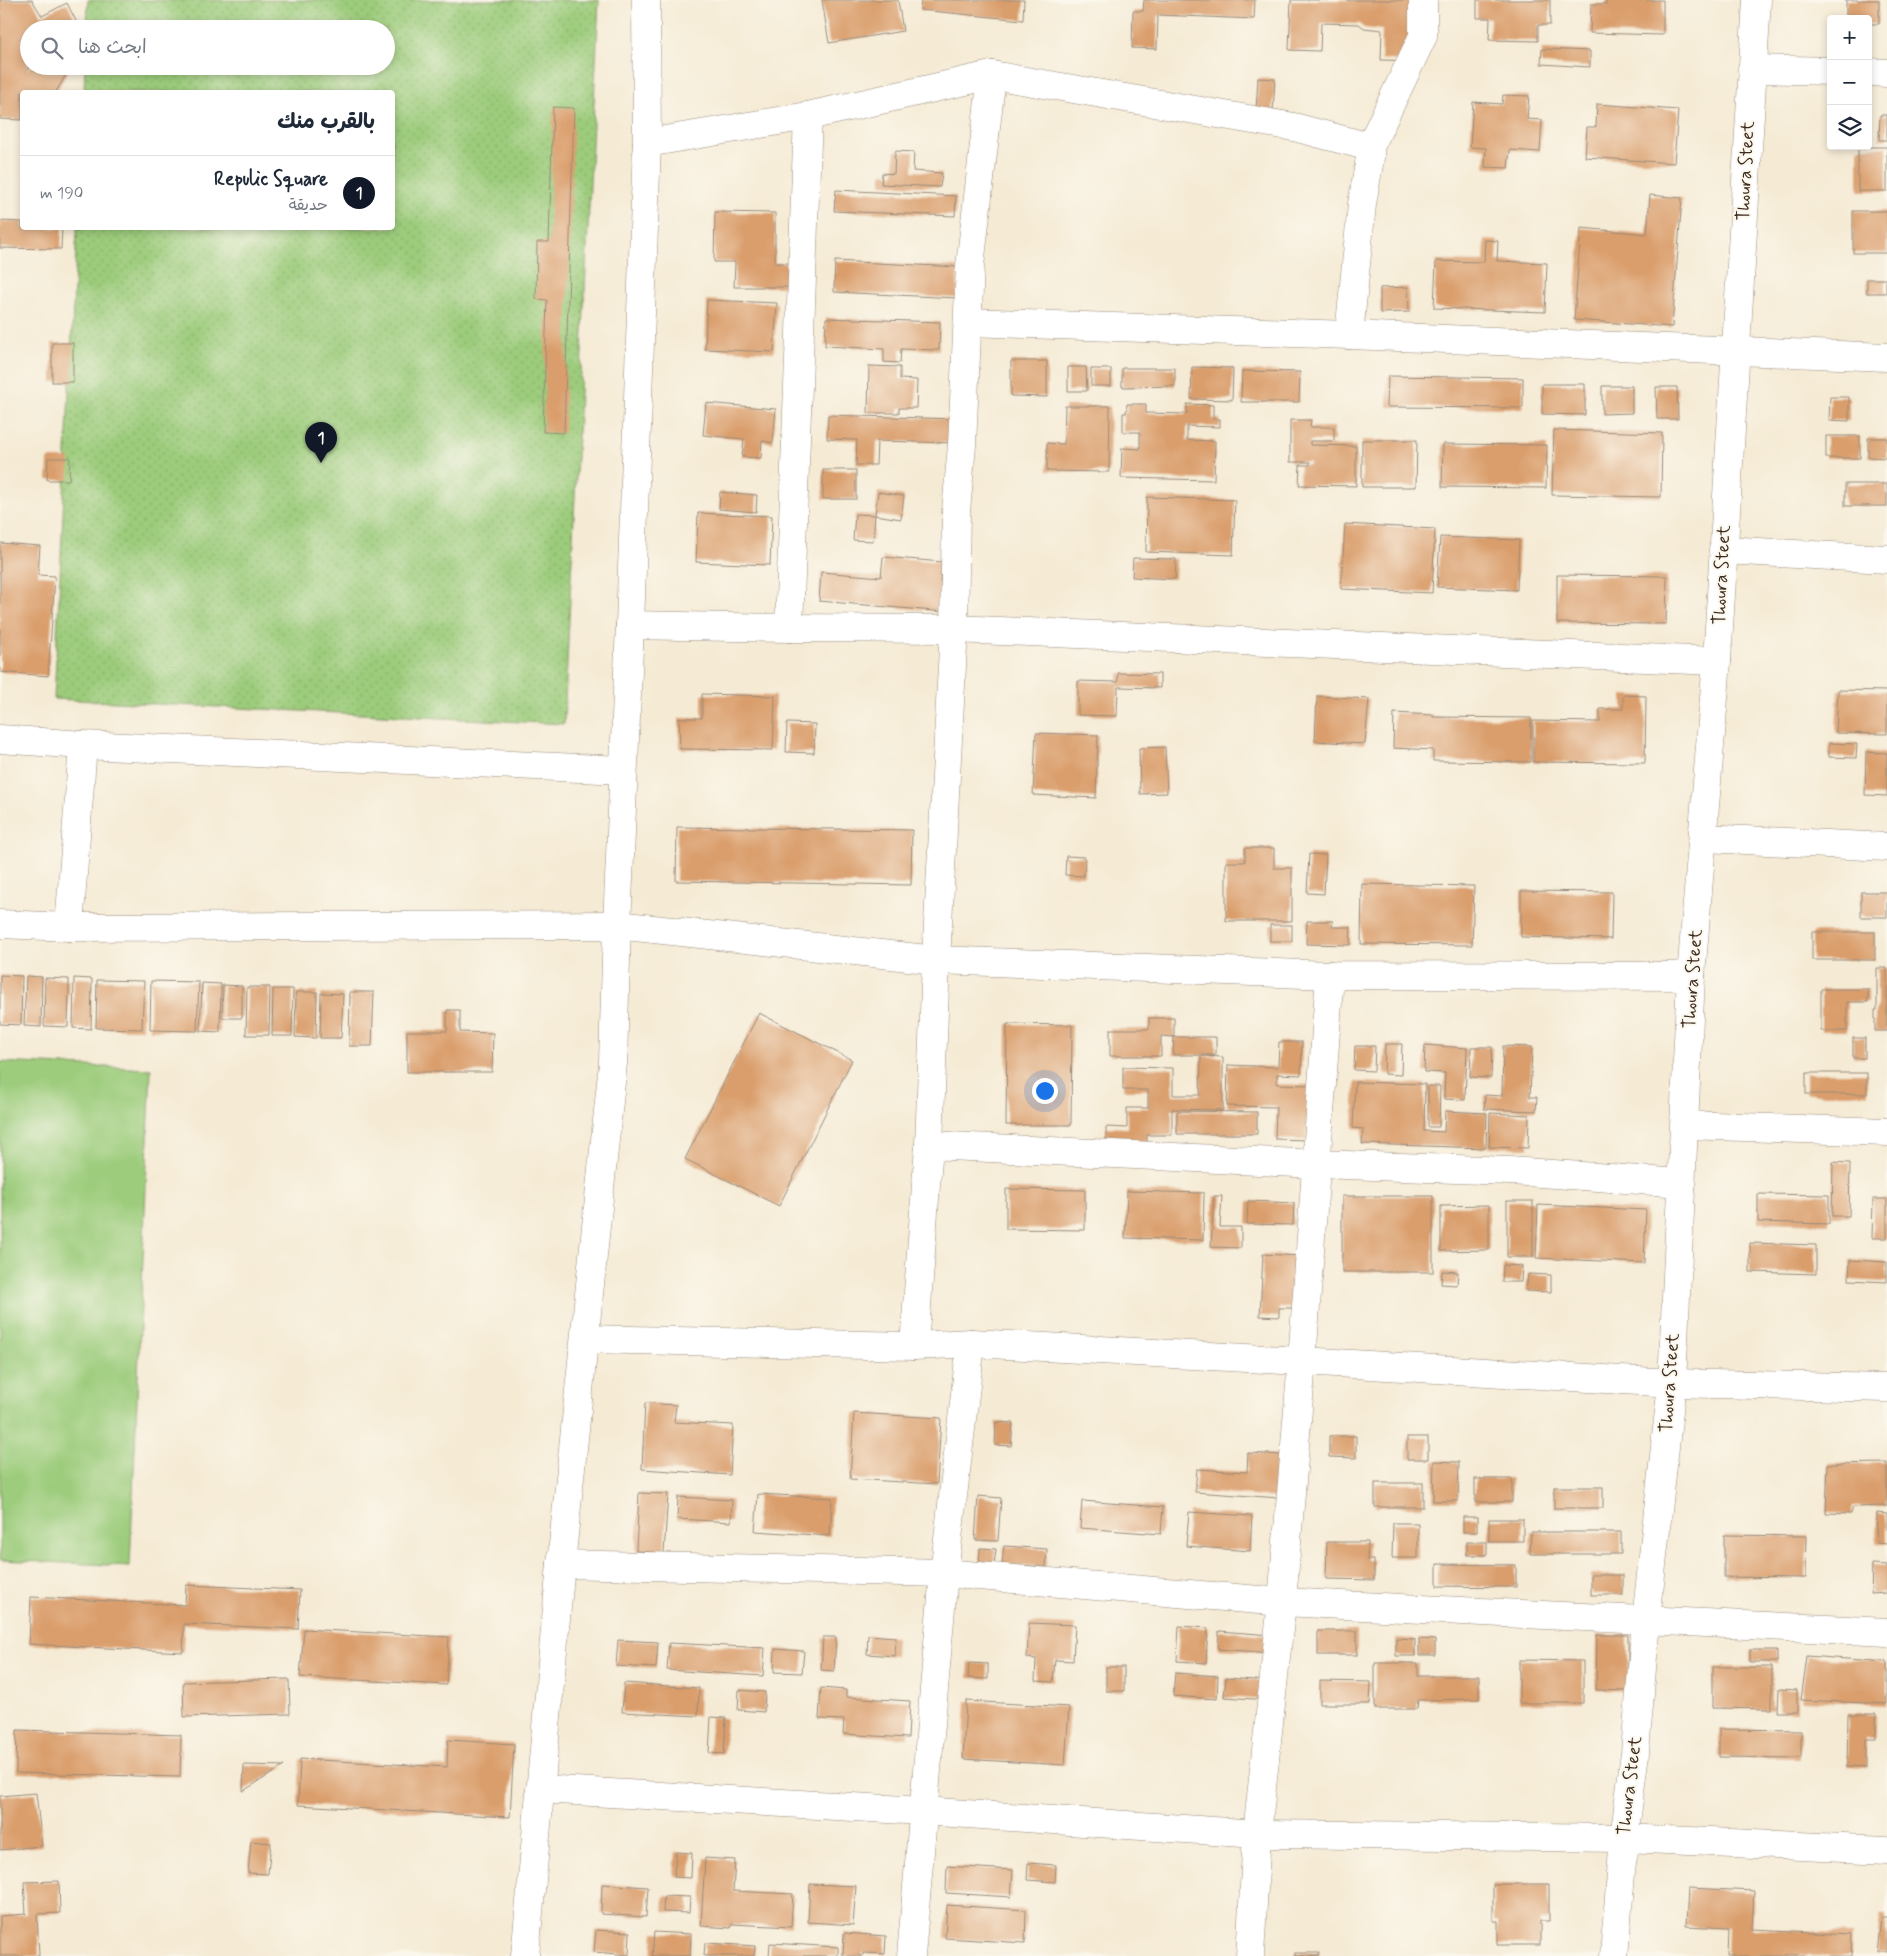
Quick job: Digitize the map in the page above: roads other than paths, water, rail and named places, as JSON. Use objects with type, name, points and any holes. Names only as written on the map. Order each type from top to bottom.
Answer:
[{"type":"street","points":[[525,1956],[561,1564],[613,1063],[647,143],[646,0]]},
{"type":"street","points":[[1349,335],[1362,204],[1370,158],[1370,147],[1423,36],[1423,0]]},
{"type":"street","name":"Thoura Steet","points":[[1614,1956],[1624,1838],[1635,1753],[1646,1620],[1672,1383],[1686,1125],[1691,976],[1704,838],[1717,661],[1756,0]]},
{"type":"street","points":[[1752,69],[1827,71]]},
{"type":"street","points":[[1872,72],[1887,73]]},
{"type":"street","points":[[647,143],[808,116],[992,75],[1294,127],[1370,147]]},
{"type":"street","points":[[914,1346],[929,1145],[936,960],[954,629],[956,511],[962,445],[970,266],[992,75]]},
{"type":"street","points":[[789,628],[808,116]]},
{"type":"street","points":[[968,322],[1349,335],[1887,357]]},
{"type":"street","points":[[1723,550],[1887,559]]},
{"type":"street","points":[[630,625],[954,629],[1717,661]]},
{"type":"street","points":[[0,739],[83,745],[623,770]]},
{"type":"street","points":[[69,927],[83,745]]},
{"type":"street","points":[[1704,838],[1887,847]]},
{"type":"street","points":[[0,924],[69,927],[617,925],[936,960],[1330,975],[1691,976]]},
{"type":"street","points":[[1250,1956],[1257,1834],[1282,1602],[1302,1361],[1318,1164],[1330,975]]},
{"type":"street","points":[[1686,1125],[1887,1132]]},
{"type":"street","points":[[929,1145],[1318,1164],[1510,1171],[1682,1183]]},
{"type":"street","points":[[585,1338],[914,1346],[971,1344],[1672,1383],[1887,1388]]},
{"type":"street","points":[[911,1956],[944,1573],[971,1344]]},
{"type":"street","points":[[561,1564],[944,1573],[1282,1602],[1887,1632]]},
{"type":"street","points":[[540,1789],[923,1811],[1257,1834],[1624,1838],[1887,1850]]},
{"type":"place","name":"Repulic Square","points":[[321,463]]}]
